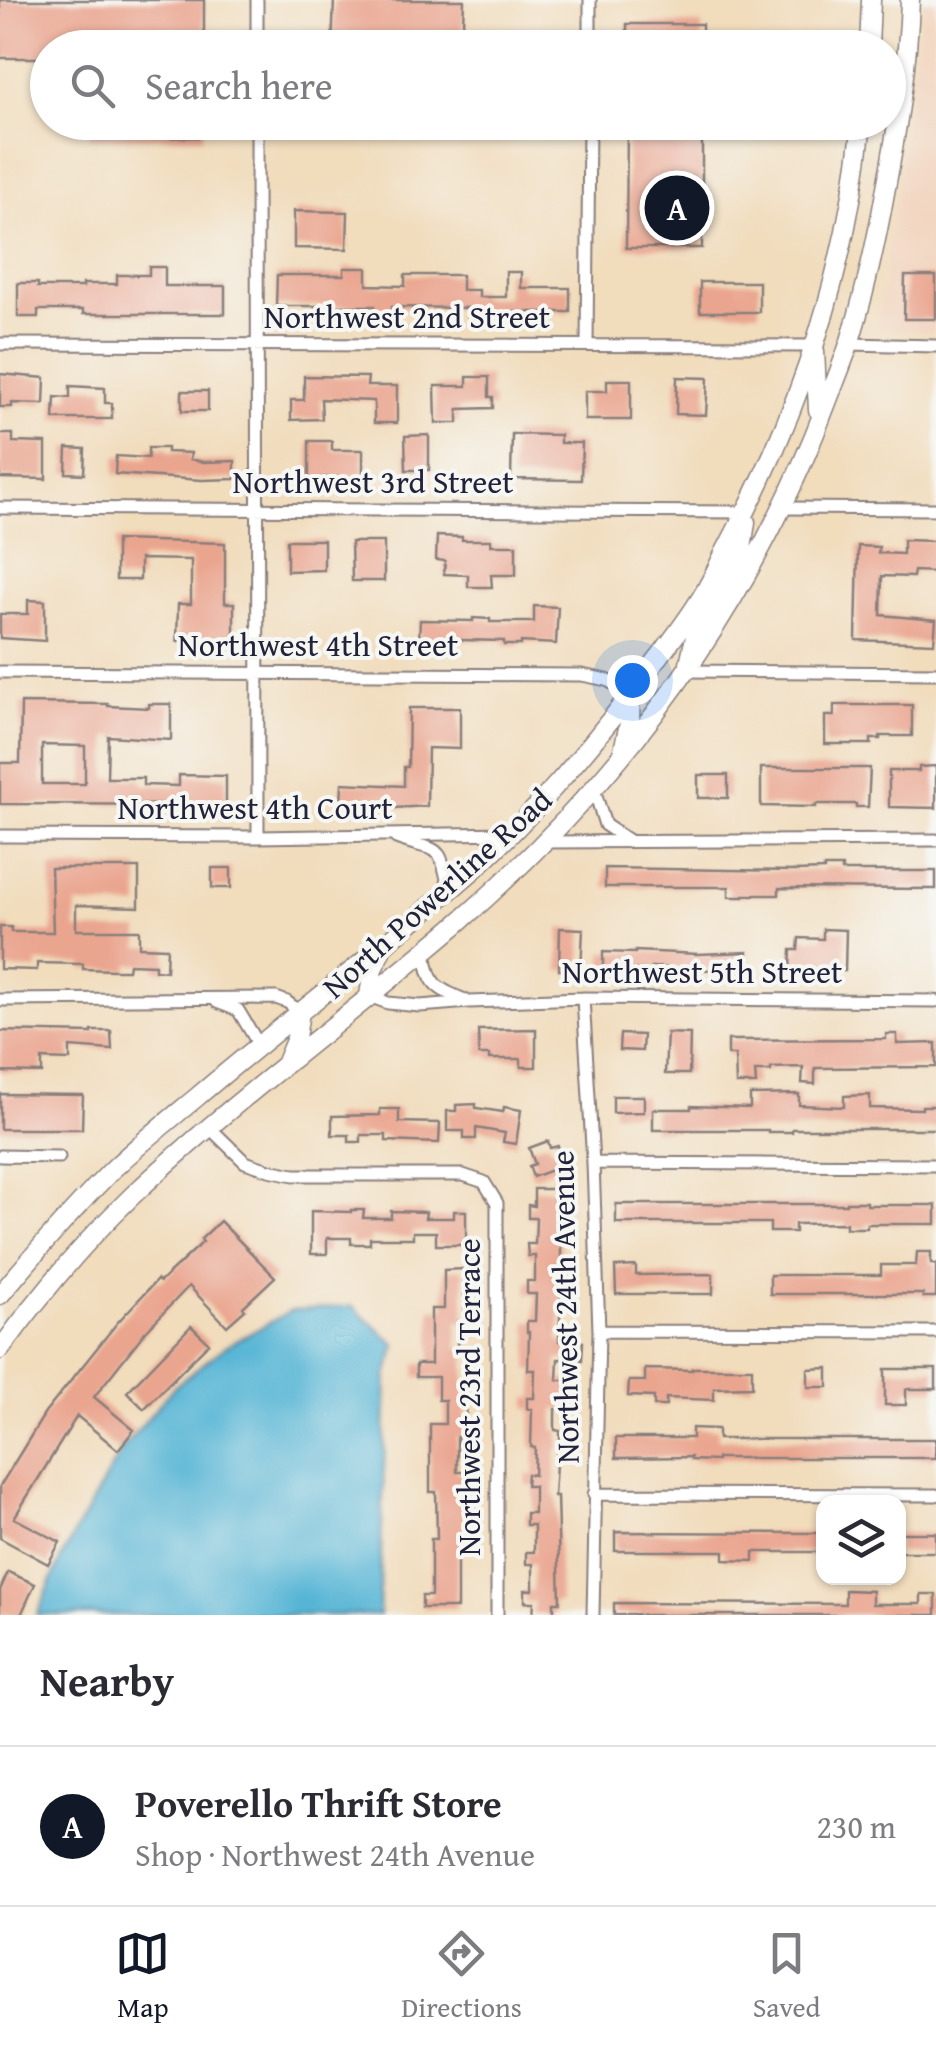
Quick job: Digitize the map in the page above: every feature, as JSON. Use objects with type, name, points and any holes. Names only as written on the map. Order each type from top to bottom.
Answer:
[{"type":"main road","points":[[870,30],[871,0]]},
{"type":"main road","name":"North Powerline Road","points":[[906,69],[910,0]]},
{"type":"main road","name":"North Powerline Road","points":[[0,1295],[113,1170],[259,1044],[474,869],[551,793],[605,729],[703,594],[778,441],[814,346],[842,250],[860,140]]},
{"type":"main road","name":"North Powerline Road","points":[[0,1350],[64,1266],[132,1196],[424,951],[546,842],[620,760],[687,671],[742,584],[783,508],[816,431],[850,344],[873,257],[895,140]]},
{"type":"main road","points":[[814,346],[819,386],[816,431]]},
{"type":"main road","points":[[687,671],[698,624],[742,549],[746,512]]},
{"type":"main road","points":[[620,760],[628,738],[631,694]]},
{"type":"main road","points":[[369,996],[373,969],[386,942]]},
{"type":"main road","points":[[283,1067],[296,1038],[300,1012]]},
{"type":"street","points":[[257,0],[257,30]]},
{"type":"street","points":[[590,0],[590,30]]},
{"type":"street","points":[[257,140],[258,836]]},
{"type":"street","points":[[586,346],[589,140]]},
{"type":"street","name":"Northwest 2nd Street","points":[[0,344],[814,346]]},
{"type":"street","points":[[850,344],[936,346]]},
{"type":"street","name":"Northwest 3rd Street","points":[[0,508],[746,512]]},
{"type":"street","points":[[783,508],[936,510]]},
{"type":"street","points":[[687,671],[936,672]]},
{"type":"street","name":"Northwest 4th Street","points":[[0,672],[582,675],[606,680],[631,694]]},
{"type":"street","points":[[594,789],[605,825],[629,841]]},
{"type":"street","name":"Northwest 4th Court","points":[[0,836],[510,833]]},
{"type":"street","points":[[387,835],[428,846],[438,854],[449,890]]},
{"type":"street","points":[[546,842],[936,840]]},
{"type":"street","points":[[424,951],[430,979],[440,990],[468,1002]]},
{"type":"street","name":"Northwest 5th Street","points":[[369,996],[388,1003],[420,1006],[582,998],[936,1000]]},
{"type":"street","points":[[208,998],[238,1010],[259,1044]]},
{"type":"street","points":[[0,1000],[276,998],[300,1012]]},
{"type":"street","name":"Northwest 24th Avenue","points":[[582,998],[599,1331],[593,1615]]},
{"type":"street","name":"Northwest 23rd Terrace","points":[[210,1128],[246,1162],[268,1170],[294,1174],[462,1175],[484,1182],[497,1203],[497,1615]]},
{"type":"street","points":[[0,1156],[59,1156]]},
{"type":"street","points":[[593,1163],[936,1165]]},
{"type":"street","points":[[599,1331],[936,1332]]},
{"type":"street","points":[[594,1494],[936,1495]]},
{"type":"shaded area","points":[[923,0],[936,0],[936,333],[877,329]]},
{"type":"water","points":[[352,1306],[396,1345],[387,1376],[379,1615],[37,1615],[62,1556],[122,1449],[173,1388],[223,1348],[291,1311]]},
{"type":"building","points":[[0,0],[204,0],[204,30],[30,30],[30,58],[0,58]]},
{"type":"building","points":[[334,0],[464,0],[463,30],[333,30]]},
{"type":"building","points":[[627,24],[702,24],[702,30],[627,30]]},
{"type":"building","points":[[627,140],[702,140],[702,248],[626,248]]},
{"type":"building","points":[[294,211],[348,212],[347,249],[294,248]]},
{"type":"building","points":[[149,267],[165,267],[165,286],[225,286],[225,314],[83,314],[83,310],[38,310],[38,317],[18,317],[18,283],[38,283],[38,287],[117,284],[117,275],[149,275]]},
{"type":"building","points":[[344,268],[367,268],[367,285],[405,286],[405,275],[462,275],[462,290],[479,290],[479,297],[506,297],[506,272],[521,272],[521,288],[570,288],[570,312],[491,312],[491,318],[468,318],[468,308],[392,307],[392,314],[375,314],[375,306],[276,306],[277,275],[344,275]]},
{"type":"building","points":[[905,276],[936,276],[936,319],[904,319]]},
{"type":"building","points":[[700,282],[759,282],[759,312],[700,312]]},
{"type":"building","points":[[0,374],[45,378],[44,404],[12,403],[12,407],[0,407]]},
{"type":"building","points":[[304,376],[368,377],[367,386],[397,386],[397,423],[374,423],[374,401],[321,399],[322,419],[291,420],[291,400],[304,400]]},
{"type":"building","points":[[467,377],[489,377],[493,408],[458,409],[458,423],[436,423],[435,386],[467,386]]},
{"type":"building","points":[[677,377],[708,378],[706,415],[676,414]]},
{"type":"building","points":[[607,380],[631,380],[631,420],[585,420],[585,391],[607,391]]},
{"type":"building","points":[[70,386],[105,388],[105,403],[112,403],[112,419],[54,419],[55,397],[70,398]]},
{"type":"building","points":[[182,391],[208,391],[208,411],[182,411]]},
{"type":"building","points":[[0,434],[13,434],[13,442],[46,443],[46,479],[0,478]]},
{"type":"building","points":[[512,434],[560,435],[560,443],[582,443],[581,480],[511,479]]},
{"type":"building","points":[[429,435],[429,470],[406,470],[405,436]]},
{"type":"building","points":[[309,441],[332,441],[332,450],[363,450],[363,476],[309,478]]},
{"type":"building","points":[[67,448],[85,449],[84,474],[66,473]]},
{"type":"building","points":[[148,448],[191,453],[190,459],[203,462],[235,461],[235,479],[115,474],[116,456],[148,458]]},
{"type":"building","points":[[437,536],[516,545],[516,575],[491,575],[492,587],[468,587],[468,575],[444,574],[445,561],[436,560]]},
{"type":"building","points":[[116,540],[225,543],[225,603],[234,603],[234,641],[177,641],[178,604],[191,604],[191,560],[140,559],[140,580],[116,580]]},
{"type":"building","points":[[287,540],[324,540],[324,570],[287,571]]},
{"type":"building","points":[[903,540],[935,541],[936,572],[914,571],[913,577],[882,576],[881,615],[936,620],[934,643],[856,640],[858,546],[879,547],[878,553],[903,554]]},
{"type":"building","points":[[351,542],[384,542],[384,581],[352,581]]},
{"type":"building","points":[[28,600],[45,601],[45,641],[0,638],[0,614],[28,614]]},
{"type":"building","points":[[534,606],[558,607],[556,644],[419,639],[420,620],[534,622]]},
{"type":"building","points":[[21,703],[149,708],[149,704],[171,704],[171,740],[108,736],[107,778],[143,778],[143,785],[179,786],[179,775],[226,776],[226,805],[0,804],[0,763],[20,763]],"holes":[[[42,745],[85,746],[85,784],[42,784]]]},
{"type":"building","points":[[834,705],[912,705],[912,736],[880,736],[871,739],[871,744],[825,744],[825,716],[834,716]]},
{"type":"building","points":[[409,708],[460,708],[460,749],[428,748],[427,806],[341,806],[342,783],[404,786]]},
{"type":"building","points":[[936,766],[936,808],[889,807],[889,771],[919,771],[919,767]]},
{"type":"building","points":[[761,768],[870,768],[868,807],[761,806]]},
{"type":"building","points":[[698,775],[728,775],[728,798],[698,798]]},
{"type":"building","points":[[842,867],[842,871],[936,871],[936,889],[779,888],[779,895],[729,897],[729,887],[605,887],[605,868],[794,871]]},
{"type":"building","points":[[51,868],[139,868],[139,907],[76,905],[76,930],[139,930],[139,947],[167,948],[166,971],[155,970],[155,965],[129,964],[128,970],[37,963],[37,970],[0,969],[0,927],[11,927],[11,932],[53,932]]},
{"type":"building","points":[[212,868],[231,868],[231,888],[212,888]]},
{"type":"building","points":[[560,928],[583,929],[581,971],[559,970]]},
{"type":"building","points":[[823,929],[846,930],[845,971],[790,972],[791,950],[798,950],[799,938],[823,939]]},
{"type":"building","points":[[603,952],[748,952],[746,976],[730,975],[730,971],[652,967],[603,969]]},
{"type":"building","points":[[536,1029],[536,1067],[521,1067],[521,1059],[489,1059],[489,1055],[479,1055],[478,1030]]},
{"type":"building","points":[[0,1031],[111,1031],[112,1050],[70,1047],[70,1060],[42,1059],[42,1073],[0,1072]]},
{"type":"building","points":[[667,1033],[690,1034],[689,1074],[665,1074]]},
{"type":"building","points":[[620,1034],[643,1035],[642,1051],[619,1050]]},
{"type":"building","points":[[886,1034],[897,1034],[897,1044],[936,1043],[936,1067],[815,1068],[815,1084],[802,1083],[803,1067],[771,1068],[755,1071],[756,1084],[736,1084],[735,1055],[728,1055],[728,1040],[886,1039]]},
{"type":"building","points":[[0,1094],[83,1095],[82,1129],[0,1129]]},
{"type":"building","points":[[799,1094],[799,1105],[844,1107],[844,1096],[870,1095],[870,1108],[936,1106],[936,1129],[653,1130],[653,1109],[750,1108],[750,1095]]},
{"type":"building","points":[[613,1096],[644,1096],[644,1112],[613,1113]]},
{"type":"building","points":[[476,1104],[476,1108],[503,1112],[504,1107],[521,1110],[516,1144],[503,1142],[505,1133],[476,1128],[476,1139],[464,1139],[464,1131],[447,1131],[447,1111],[456,1111],[456,1105]]},
{"type":"building","points":[[380,1109],[399,1109],[399,1122],[440,1123],[439,1143],[386,1141],[386,1135],[361,1135],[361,1142],[349,1142],[349,1135],[332,1135],[332,1116],[380,1115]]},
{"type":"building","points":[[548,1141],[550,1148],[558,1146],[565,1165],[533,1177],[529,1166],[535,1164],[529,1148]]},
{"type":"building","points":[[534,1189],[554,1189],[554,1199],[561,1199],[561,1265],[573,1265],[573,1294],[561,1294],[559,1341],[583,1342],[582,1360],[558,1359],[557,1380],[571,1380],[571,1410],[555,1409],[555,1430],[560,1431],[554,1496],[560,1602],[554,1602],[554,1615],[533,1615],[534,1602],[525,1602],[525,1590],[533,1590],[533,1564],[526,1564],[526,1552],[534,1552],[534,1525],[526,1525],[526,1513],[534,1513],[534,1486],[526,1486],[527,1474],[534,1475],[535,1448],[531,1447],[532,1409],[527,1409],[527,1398],[534,1398],[535,1370],[528,1370],[527,1332],[527,1321],[535,1321],[536,1294],[527,1294],[527,1281],[535,1281],[535,1256],[528,1256],[527,1244],[535,1244],[536,1218],[528,1218],[528,1205],[534,1206]]},
{"type":"building","points":[[616,1204],[936,1205],[936,1224],[867,1224],[867,1228],[846,1228],[846,1223],[795,1224],[795,1232],[770,1232],[770,1223],[616,1223]]},
{"type":"building","points":[[364,1210],[363,1218],[391,1218],[391,1211],[426,1212],[425,1218],[454,1218],[454,1211],[466,1211],[466,1245],[436,1245],[436,1232],[413,1232],[413,1238],[370,1238],[370,1244],[351,1244],[351,1238],[327,1238],[327,1254],[311,1254],[311,1211]]},
{"type":"building","points":[[220,1221],[275,1277],[227,1326],[189,1286],[145,1332],[94,1397],[134,1430],[118,1450],[77,1416],[14,1518],[60,1542],[48,1564],[0,1538],[0,1486],[45,1413],[117,1323]]},
{"type":"building","points":[[917,1252],[931,1252],[931,1264],[936,1264],[936,1297],[770,1294],[770,1275],[881,1275],[881,1265],[916,1265]]},
{"type":"building","points":[[636,1266],[636,1275],[713,1274],[713,1294],[616,1294],[615,1267]]},
{"type":"building","points":[[463,1269],[465,1322],[458,1321],[457,1348],[465,1348],[466,1415],[465,1437],[457,1437],[457,1472],[466,1472],[464,1552],[457,1552],[457,1608],[422,1608],[422,1596],[431,1596],[431,1539],[437,1539],[436,1492],[430,1492],[430,1424],[445,1424],[445,1400],[438,1400],[438,1377],[416,1377],[416,1364],[431,1364],[431,1309],[444,1309],[444,1270]]},
{"type":"building","points":[[191,1326],[209,1343],[144,1409],[127,1392]]},
{"type":"building","points":[[752,1368],[752,1387],[714,1388],[714,1400],[666,1398],[666,1406],[654,1406],[654,1397],[628,1396],[629,1381],[645,1381],[645,1369]]},
{"type":"building","points":[[828,1368],[828,1387],[808,1387],[808,1369]]},
{"type":"building","points":[[885,1369],[936,1369],[936,1389],[906,1389],[906,1405],[885,1405]]},
{"type":"building","points":[[692,1428],[718,1429],[718,1439],[936,1439],[936,1458],[616,1458],[616,1438],[692,1438]]},
{"type":"building","points":[[615,1532],[816,1533],[816,1552],[754,1552],[754,1561],[724,1560],[724,1551],[615,1551]]},
{"type":"building","points":[[906,1533],[936,1533],[936,1552],[906,1552]]},
{"type":"building","points":[[8,1572],[35,1584],[21,1615],[0,1615],[0,1590]]},
{"type":"building","points":[[845,1590],[872,1591],[872,1604],[921,1604],[921,1594],[936,1594],[936,1615],[614,1615],[614,1603],[845,1604]]},
{"type":"place","name":"Poverello Thrift Store","points":[[677,208]]}]
